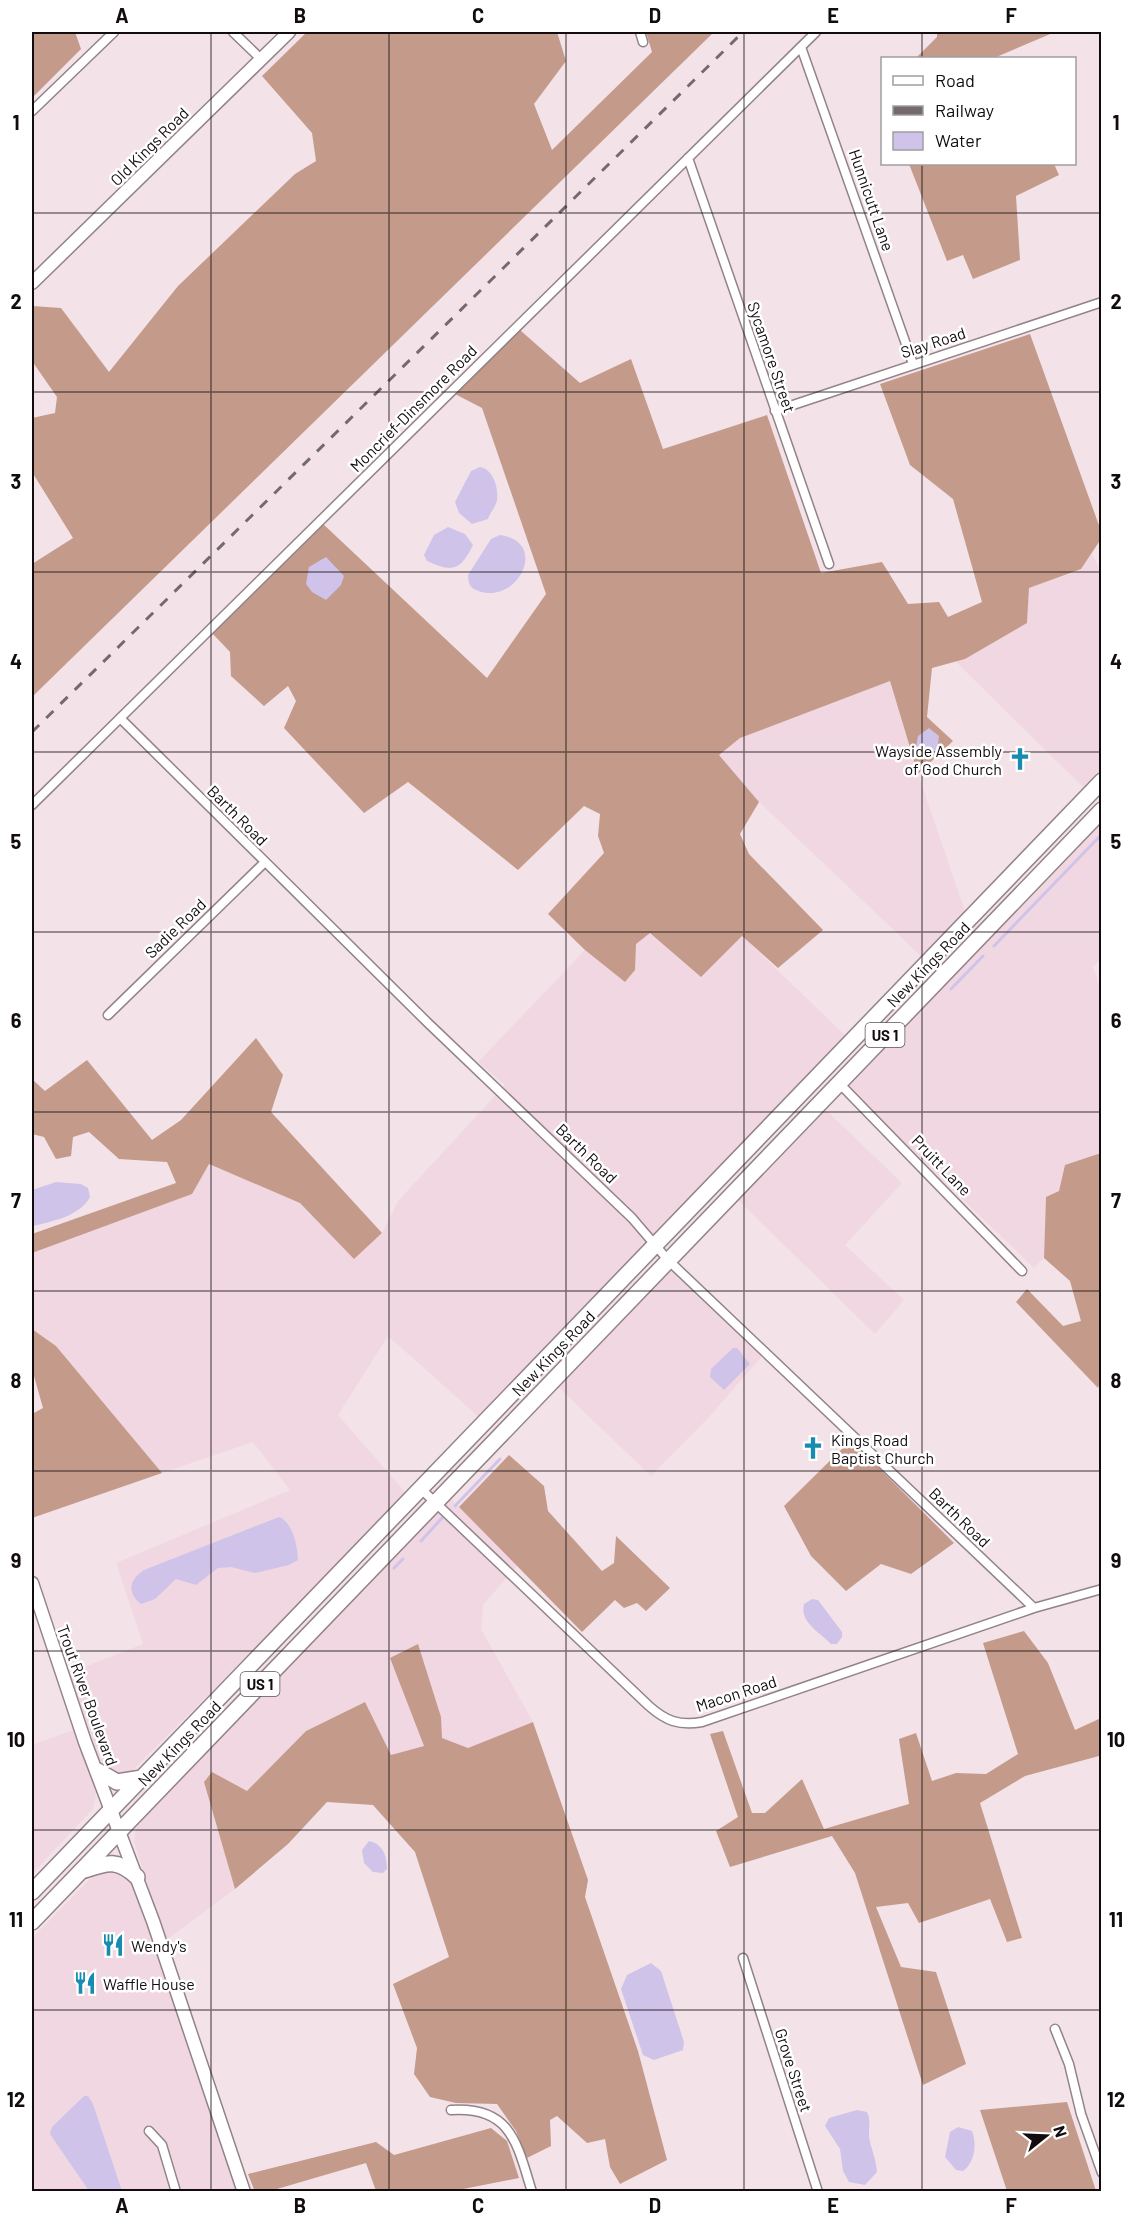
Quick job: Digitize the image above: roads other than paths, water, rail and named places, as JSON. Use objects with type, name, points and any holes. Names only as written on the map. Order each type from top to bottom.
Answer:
[{"type":"highway","name":"New Kings Road","points":[[32,1892],[1101,781]]},
{"type":"highway","name":"New Kings Road","points":[[32,1922],[434,1501],[1101,810]]},
{"type":"highway","points":[[312,1630],[311,1620],[342,1584],[372,1539]]},
{"type":"highway","points":[[217,1730],[246,1684],[297,1630],[297,1616]]},
{"type":"highway","points":[[98,1772],[117,1782],[142,1778]]},
{"type":"highway","points":[[82,1871],[114,1863],[126,1866],[137,1877]]},
{"type":"street","points":[[32,111],[114,32]]},
{"type":"street","points":[[234,32],[261,59]]},
{"type":"street","name":"Old Kings Road","points":[[32,284],[289,32]]},
{"type":"street","points":[[640,32],[644,42]]},
{"type":"street","name":"Moncrief-Dinsmore Road","points":[[32,805],[816,32]]},
{"type":"street","name":"Hunnicutt Lane","points":[[801,47],[914,364]]},
{"type":"street","name":"Sycamore Street","points":[[688,159],[829,564]]},
{"type":"street","name":"Slay Road","points":[[775,411],[1101,302]]},
{"type":"street","name":"Barth Road","points":[[120,718],[264,863],[656,1243],[668,1260],[1034,1608]]},
{"type":"street","name":"Sadie Road","points":[[108,1015],[264,863]]},
{"type":"street","points":[[896,994],[911,1008]]},
{"type":"street","name":"Pruitt Lane","points":[[838,1082],[1022,1271]]},
{"type":"street","name":"Macon Road","points":[[420,1488],[658,1714],[675,1723],[702,1722],[1034,1608],[1101,1589]]},
{"type":"street","name":"Trout River Boulevard","points":[[32,1583],[98,1772],[113,1808],[244,2192]]},
{"type":"street","name":"Grove Street","points":[[742,1958],[818,2192]]},
{"type":"street","points":[[1055,2029],[1070,2064],[1081,2114],[1101,2174]]},
{"type":"street","points":[[451,2110],[476,2109],[500,2119],[512,2138],[532,2192]]},
{"type":"street","points":[[149,2131],[162,2145],[176,2192]]},
{"type":"water","points":[[480,467],[485,468],[492,475],[497,490],[497,500],[488,519],[472,524],[459,513],[455,502],[471,471]]},
{"type":"water","points":[[448,527],[465,534],[473,545],[459,565],[449,568],[427,561],[424,555],[434,535]]},
{"type":"water","points":[[500,535],[515,540],[523,549],[525,560],[522,572],[515,582],[504,590],[491,593],[474,589],[468,580],[468,575],[491,539]]},
{"type":"water","points":[[326,557],[344,576],[341,585],[326,600],[312,592],[306,584],[309,567]]},
{"type":"water","points":[[929,728],[939,736],[937,753],[928,756],[920,755],[916,747],[918,736]]},
{"type":"water","points":[[56,1182],[81,1184],[88,1188],[90,1197],[85,1204],[72,1213],[32,1226],[32,1190]]},
{"type":"water","points":[[733,1348],[737,1348],[750,1364],[724,1390],[710,1377],[711,1369]]},
{"type":"water","points":[[279,1517],[284,1519],[291,1529],[297,1548],[298,1560],[289,1565],[255,1573],[231,1567],[218,1568],[196,1585],[176,1579],[155,1599],[141,1604],[133,1595],[133,1582],[144,1570]]},
{"type":"water","points":[[812,1599],[818,1600],[842,1632],[842,1637],[837,1644],[831,1644],[808,1622],[803,1610],[804,1604]]},
{"type":"water","points":[[369,1841],[378,1845],[385,1855],[387,1869],[383,1873],[373,1872],[364,1863],[362,1850]]},
{"type":"water","points":[[651,1963],[661,1971],[684,2042],[683,2050],[654,2060],[643,2055],[621,1989],[627,1975]]},
{"type":"water","points":[[84,2096],[88,2096],[93,2104],[122,2191],[89,2191],[50,2134],[52,2127]]},
{"type":"water","points":[[857,2110],[867,2112],[869,2138],[877,2172],[865,2185],[849,2182],[843,2171],[840,2149],[825,2126],[829,2118]]},
{"type":"water","points":[[958,2127],[972,2131],[974,2141],[974,2153],[970,2163],[963,2171],[956,2170],[945,2157],[950,2132]]},
{"type":"waterway","points":[[994,946],[1102,834]]},
{"type":"waterway","points":[[951,989],[983,956]]},
{"type":"waterway","points":[[455,1506],[500,1459]]},
{"type":"waterway","points":[[421,1541],[442,1518]]},
{"type":"waterway","points":[[394,1568],[403,1559]]},
{"type":"railway","points":[[32,732],[743,32]]},
{"type":"place","name":"Wayside Assembly of God Church","points":[[1020,759]]},
{"type":"place","name":"Kings Road Baptist Church","points":[[813,1448]]},
{"type":"place","name":"Wendy's","points":[[113,1945]]},
{"type":"place","name":"Waffle House","points":[[85,1983]]}]
